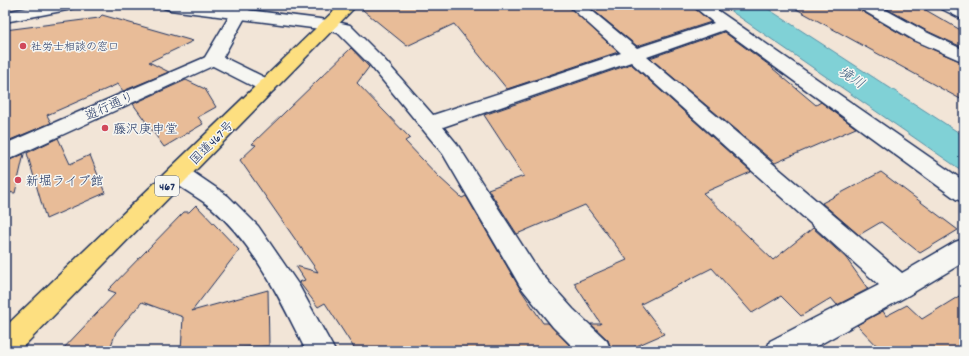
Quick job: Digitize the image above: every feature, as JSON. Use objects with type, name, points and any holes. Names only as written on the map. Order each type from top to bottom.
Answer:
[{"type":"highway","name":"国道467号","points":[[5,346],[349,5]]},
{"type":"street","points":[[5,18],[67,5]]},
{"type":"street","points":[[170,5],[242,9],[328,25],[344,30],[376,61],[450,149],[529,278],[563,318],[597,351]]},
{"type":"street","points":[[576,5],[900,286]]},
{"type":"street","points":[[700,5],[964,193]]},
{"type":"street","points":[[866,5],[920,36],[964,56]]},
{"type":"street","points":[[946,5],[964,15]]},
{"type":"street","points":[[242,9],[213,59],[267,86]]},
{"type":"street","points":[[429,124],[726,24]]},
{"type":"street","name":"遊行通り","points":[[5,153],[213,59]]},
{"type":"street","points":[[179,174],[220,202],[250,233],[289,293],[321,351]]},
{"type":"street","points":[[780,351],[900,286],[964,249]]},
{"type":"water","name":"境川","points":[[722,5],[762,5],[964,136],[964,172]]},
{"type":"building","points":[[567,5],[618,52],[507,89],[454,24],[407,46],[358,6]]},
{"type":"building","points":[[587,5],[691,5],[711,22],[637,46]]},
{"type":"building","points":[[789,5],[856,5],[858,9],[913,41],[964,63],[964,101]]},
{"type":"building","points":[[880,5],[917,5],[964,32],[964,48],[927,31]]},
{"type":"building","points":[[102,15],[193,41],[149,62],[169,72],[123,91],[118,84],[47,115],[51,123],[5,142],[5,30],[99,18]]},
{"type":"building","points":[[724,32],[773,68],[816,105],[821,102],[856,128],[775,163],[650,58]]},
{"type":"building","points":[[351,48],[369,67],[357,83],[410,138],[405,141],[439,177],[462,198],[466,196],[519,287],[543,323],[548,323],[575,351],[356,351],[325,303],[318,307],[299,282],[305,280],[296,266],[318,272],[240,160],[256,145],[252,144]]},
{"type":"building","points":[[631,64],[751,172],[703,193],[773,260],[813,228],[846,258],[868,289],[837,305],[831,298],[801,316],[781,296],[752,313],[712,268],[641,304],[664,334],[625,351],[612,351],[608,340],[591,324],[601,324],[574,283],[627,260],[585,205],[517,234],[488,189],[524,176],[484,115]]},
{"type":"building","points":[[186,80],[205,89],[216,107],[198,117],[203,124],[164,147],[133,104]]},
{"type":"building","points":[[58,138],[70,164],[90,155],[105,193],[46,219],[27,153]]},
{"type":"building","points":[[24,154],[15,193],[5,192],[5,162]]},
{"type":"building","points":[[881,172],[958,230],[920,253],[881,222],[859,235],[822,203]]},
{"type":"building","points":[[196,205],[239,250],[192,311],[268,290],[269,346],[181,351],[183,317],[142,302],[116,332],[109,351],[61,351],[116,293],[108,290],[184,212],[189,212]]},
{"type":"building","points":[[964,293],[964,351],[882,351],[857,325],[883,311],[886,316],[907,305],[922,319]]},
{"type":"place","name":"社労士相談の窓口","points":[[23,46]]},
{"type":"place","name":"藤沢庚申堂","points":[[105,128]]},
{"type":"place","name":"新堀ライブ館","points":[[18,180]]}]
